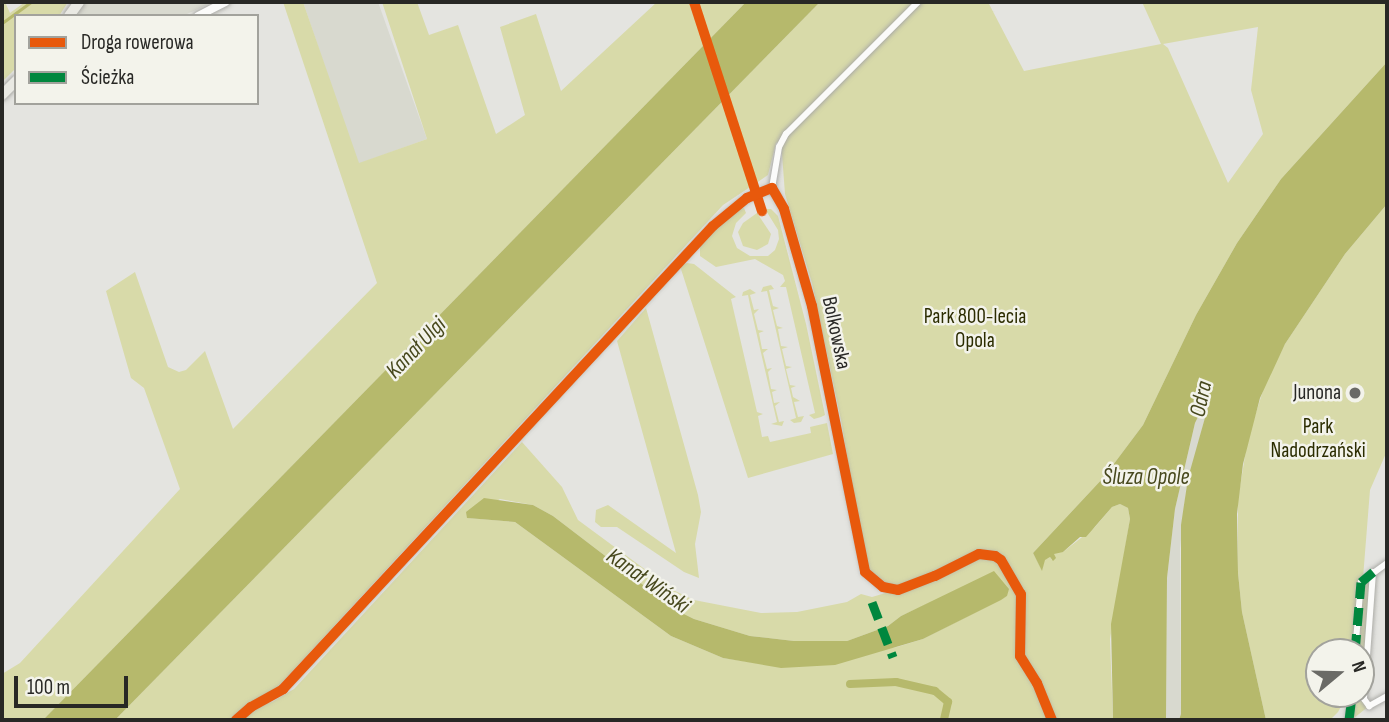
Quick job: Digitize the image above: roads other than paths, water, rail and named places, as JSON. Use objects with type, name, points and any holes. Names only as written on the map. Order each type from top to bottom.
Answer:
[{"type":"street","points":[[202,14],[226,2]]},
{"type":"street","points":[[236,720],[251,707],[283,689],[731,209],[772,188],[779,147],[786,134],[918,2]]},
{"type":"street","name":"Bolkowska","points":[[772,188],[784,209],[811,306],[865,572],[883,587],[898,590],[979,554],[995,556],[1001,560],[1021,594],[1020,656],[1037,683],[1052,720]]},
{"type":"street","points":[[1356,638],[1360,587],[1365,577],[1387,563]]},
{"type":"street","points":[[1373,572],[1364,699],[1369,706],[1387,696]]},
{"type":"water","name":"Kanał Ulgi","points":[[746,2],[820,2],[115,720],[43,720]]},
{"type":"water","points":[[1387,62],[1387,204],[1345,254],[1285,344],[1260,398],[1243,464],[1237,514],[1238,573],[1242,612],[1266,720],[1179,720],[1181,525],[1188,478],[1208,407],[1206,401],[1195,423],[1175,509],[1167,578],[1166,720],[1113,720],[1111,624],[1130,519],[1128,508],[1120,504],[1112,507],[1086,537],[1080,537],[1063,552],[1054,554],[1056,558],[1053,561],[1050,557],[1045,560],[1042,571],[1033,553],[1104,477],[1143,425],[1196,315],[1237,243],[1281,179]]},
{"type":"water","points":[[484,498],[533,505],[553,516],[676,610],[694,619],[750,636],[794,641],[847,641],[888,626],[901,616],[994,571],[1009,589],[1007,596],[1001,600],[923,639],[835,665],[781,668],[723,658],[671,636],[515,522],[467,518],[466,512]]},
{"type":"waterway","points":[[14,14],[31,2]]},
{"type":"waterway","points":[[2,23],[14,14]]},
{"type":"waterway","points":[[850,684],[896,682],[935,691],[948,702],[944,720]]},
{"type":"place","name":"Junona","points":[[1355,393]]},
{"type":"park label","name":"Park 800-lecia Opola","points":[[975,329]]},
{"type":"park label","name":"Park Nadodrzański","points":[[1318,439]]},
{"type":"water label","name":"Odra","points":[[1201,399]]},
{"type":"water label","name":"Śluza Opole","points":[[1146,477]]},
{"type":"water label","name":"Kanał Wiński","points":[[648,581]]}]
